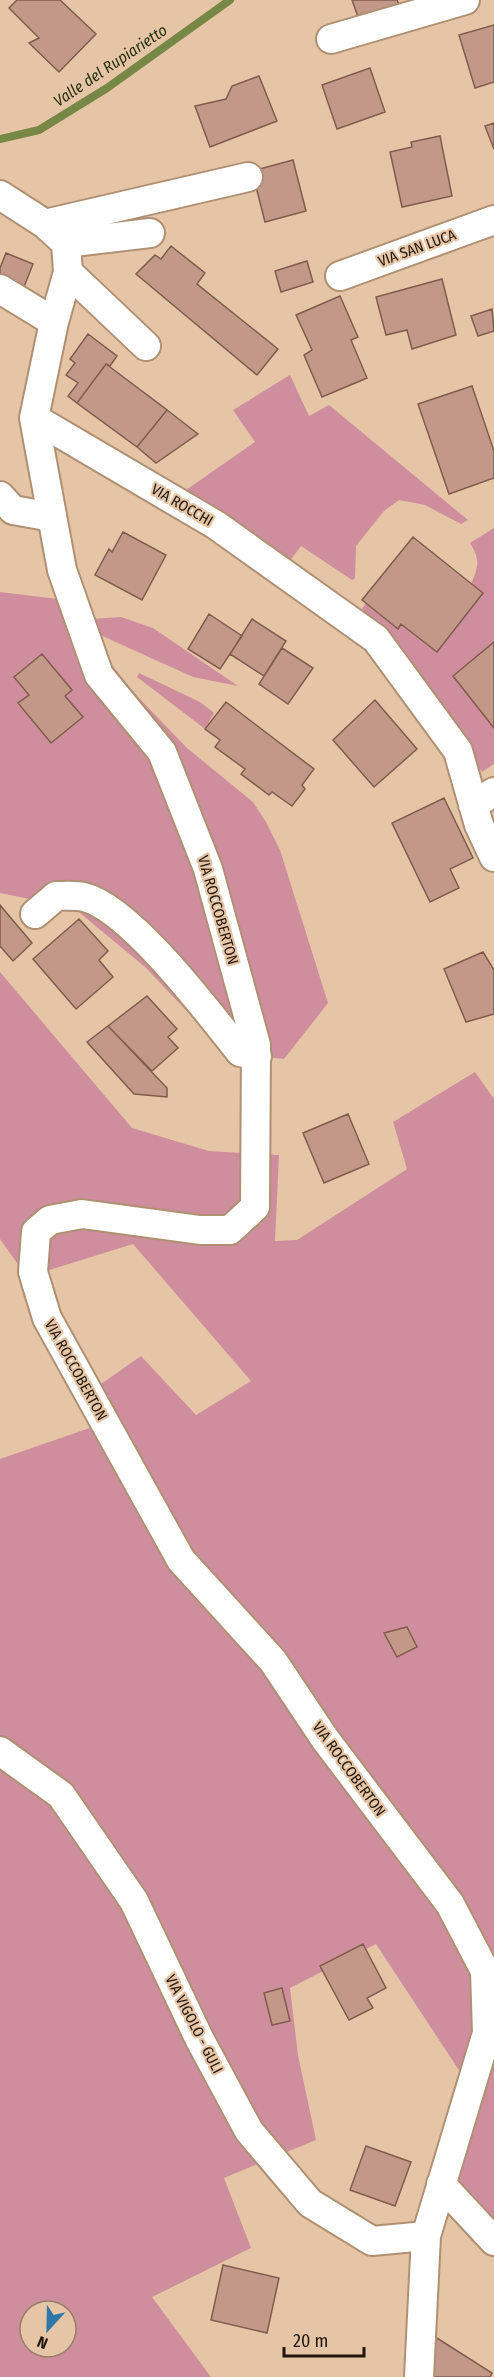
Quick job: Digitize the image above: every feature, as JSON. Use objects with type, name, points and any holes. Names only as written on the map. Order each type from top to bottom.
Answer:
[{"type":"street","points":[[331,39],[465,0]]},
{"type":"street","points":[[45,224],[248,177]]},
{"type":"street","points":[[0,195],[45,224],[66,243],[68,272],[54,322],[34,418]]},
{"type":"street","name":"VIA SAN LUCA","points":[[340,276],[494,220]]},
{"type":"street","points":[[66,243],[150,232]]},
{"type":"street","points":[[68,272],[146,346]]},
{"type":"street","points":[[0,289],[54,322]]},
{"type":"street","name":"VIA ROCCOBERTON","points":[[34,418],[62,570],[99,675],[162,752],[208,869],[257,1056],[255,1207],[230,1230],[200,1230],[82,1214],[50,1220],[36,1232],[33,1272],[46,1318],[181,1560],[273,1661],[325,1739],[450,1904],[485,1971],[487,2033],[426,2236],[419,2377]]},
{"type":"street","name":"VIA ROCCHI","points":[[34,418],[216,525],[376,639],[458,751],[484,799],[494,857]]},
{"type":"street","points":[[0,496],[13,510],[52,517]]},
{"type":"street","points":[[35,914],[56,896],[85,897],[113,913],[160,955],[240,1052],[257,1056]]},
{"type":"street","name":"VIA VIGOLO - GULI","points":[[0,1751],[61,1795],[134,1901],[199,2038],[249,2131],[310,2203],[372,2241],[426,2236]]},
{"type":"street","points":[[441,2184],[494,2241]]},
{"type":"shaded area","points":[[290,375],[309,416],[329,405],[468,520],[461,524],[425,505],[399,500],[384,511],[356,546],[355,578],[352,580],[301,546],[282,572],[173,499],[255,442],[233,410]]},
{"type":"shaded area","points":[[494,528],[494,764],[482,772],[418,674],[366,621],[369,616],[362,609],[366,603],[398,628],[401,624],[437,652],[483,594],[471,584],[477,563],[476,554],[470,543]]},
{"type":"shaded area","points":[[0,592],[58,599],[136,695],[187,748],[253,802],[266,822],[280,850],[328,1003],[284,1059],[257,1056],[220,1046],[145,967],[74,908],[0,893]]},
{"type":"shaded area","points":[[121,617],[153,628],[238,686],[193,677],[98,634],[91,619]]},
{"type":"shaded area","points":[[139,673],[200,702],[214,713],[205,729],[137,677]]},
{"type":"shaded area","points":[[0,972],[132,1128],[209,1151],[279,1155],[275,1241],[297,1240],[407,1169],[393,1122],[475,1072],[494,1099],[494,2233],[455,2193],[474,2093],[376,1944],[290,1988],[298,2055],[316,2140],[224,2178],[251,2248],[152,2297],[211,2377],[0,2377],[0,1459],[107,1422],[101,1384],[141,1356],[196,1415],[251,1381],[133,1244],[27,1277],[0,1239]]},
{"type":"building","points":[[17,0],[60,0],[96,34],[59,72],[29,43],[39,38],[9,8]]},
{"type":"building","points":[[352,0],[397,0],[399,4],[358,17]]},
{"type":"building","points":[[494,25],[494,82],[475,88],[459,35]]},
{"type":"building","points":[[370,68],[385,112],[337,129],[322,85]]},
{"type":"building","points":[[259,76],[277,121],[210,147],[195,106],[226,99],[232,86]]},
{"type":"building","points":[[494,123],[494,149],[485,126]]},
{"type":"building","points":[[440,136],[452,196],[402,207],[390,152],[412,147],[411,142]]},
{"type":"building","points":[[293,160],[306,211],[265,222],[252,171]]},
{"type":"building","points":[[171,246],[205,273],[197,284],[278,349],[257,375],[136,274],[155,255],[161,259]]},
{"type":"building","points":[[6,253],[33,264],[22,292],[0,283],[0,268]]},
{"type":"building","points":[[307,261],[313,282],[281,292],[275,271]]},
{"type":"building","points":[[442,279],[456,335],[412,349],[407,330],[386,335],[376,297]]},
{"type":"building","points":[[340,296],[358,337],[351,340],[367,378],[322,397],[304,355],[312,350],[296,315]]},
{"type":"building","points":[[492,309],[494,331],[478,336],[471,316]]},
{"type":"building","points":[[88,334],[117,356],[110,366],[106,364],[77,403],[68,396],[78,383],[66,375],[75,363],[70,359]]},
{"type":"building","points":[[106,364],[167,410],[137,447],[77,403]]},
{"type":"building","points":[[472,386],[494,451],[494,478],[449,494],[418,404]]},
{"type":"building","points":[[167,410],[198,434],[156,463],[137,447]]},
{"type":"building","points":[[123,532],[166,555],[142,600],[95,575],[109,549],[112,552]]},
{"type":"building","points":[[413,537],[483,593],[437,652],[401,624],[398,629],[362,600]]},
{"type":"building","points":[[209,614],[242,636],[220,669],[188,649]]},
{"type":"building","points":[[252,619],[286,641],[264,676],[230,654]]},
{"type":"building","points":[[494,642],[494,728],[453,676]]},
{"type":"building","points":[[282,648],[313,668],[288,704],[259,684]]},
{"type":"building","points":[[42,654],[72,690],[65,696],[83,717],[51,743],[18,703],[29,695],[14,677]]},
{"type":"building","points":[[375,700],[417,749],[374,787],[333,740]]},
{"type":"building","points":[[226,702],[314,769],[302,785],[305,789],[292,806],[272,792],[269,795],[241,774],[245,769],[215,747],[220,740],[205,729]]},
{"type":"building","points":[[444,798],[473,858],[450,869],[459,888],[430,902],[392,823]]},
{"type":"building","points":[[0,905],[32,943],[13,961],[0,946]]},
{"type":"building","points":[[79,919],[108,951],[99,960],[113,977],[76,1009],[33,959]]},
{"type":"building","points":[[483,952],[494,970],[494,1014],[466,1022],[444,969]]},
{"type":"building","points":[[147,996],[177,1029],[168,1037],[178,1048],[152,1071],[108,1026]]},
{"type":"building","points":[[108,1026],[167,1088],[167,1097],[134,1094],[87,1042]]},
{"type":"building","points":[[348,1114],[369,1164],[324,1183],[303,1133]]},
{"type":"building","points":[[407,1627],[417,1647],[397,1657],[384,1633]]},
{"type":"building","points":[[363,1944],[386,1988],[367,1998],[373,2008],[349,2020],[320,1966]]},
{"type":"building","points":[[282,1988],[290,2021],[272,2025],[264,1993]]},
{"type":"building","points":[[366,2146],[411,2162],[395,2206],[350,2190]]},
{"type":"building","points":[[223,2265],[279,2278],[267,2333],[211,2320]]},
{"type":"building","points":[[429,2333],[492,2373],[490,2377],[429,2377]]},
{"type":"waterway","name":"Valle del Rupiarietto","points":[[0,139],[39,130],[107,88],[230,0]]}]
